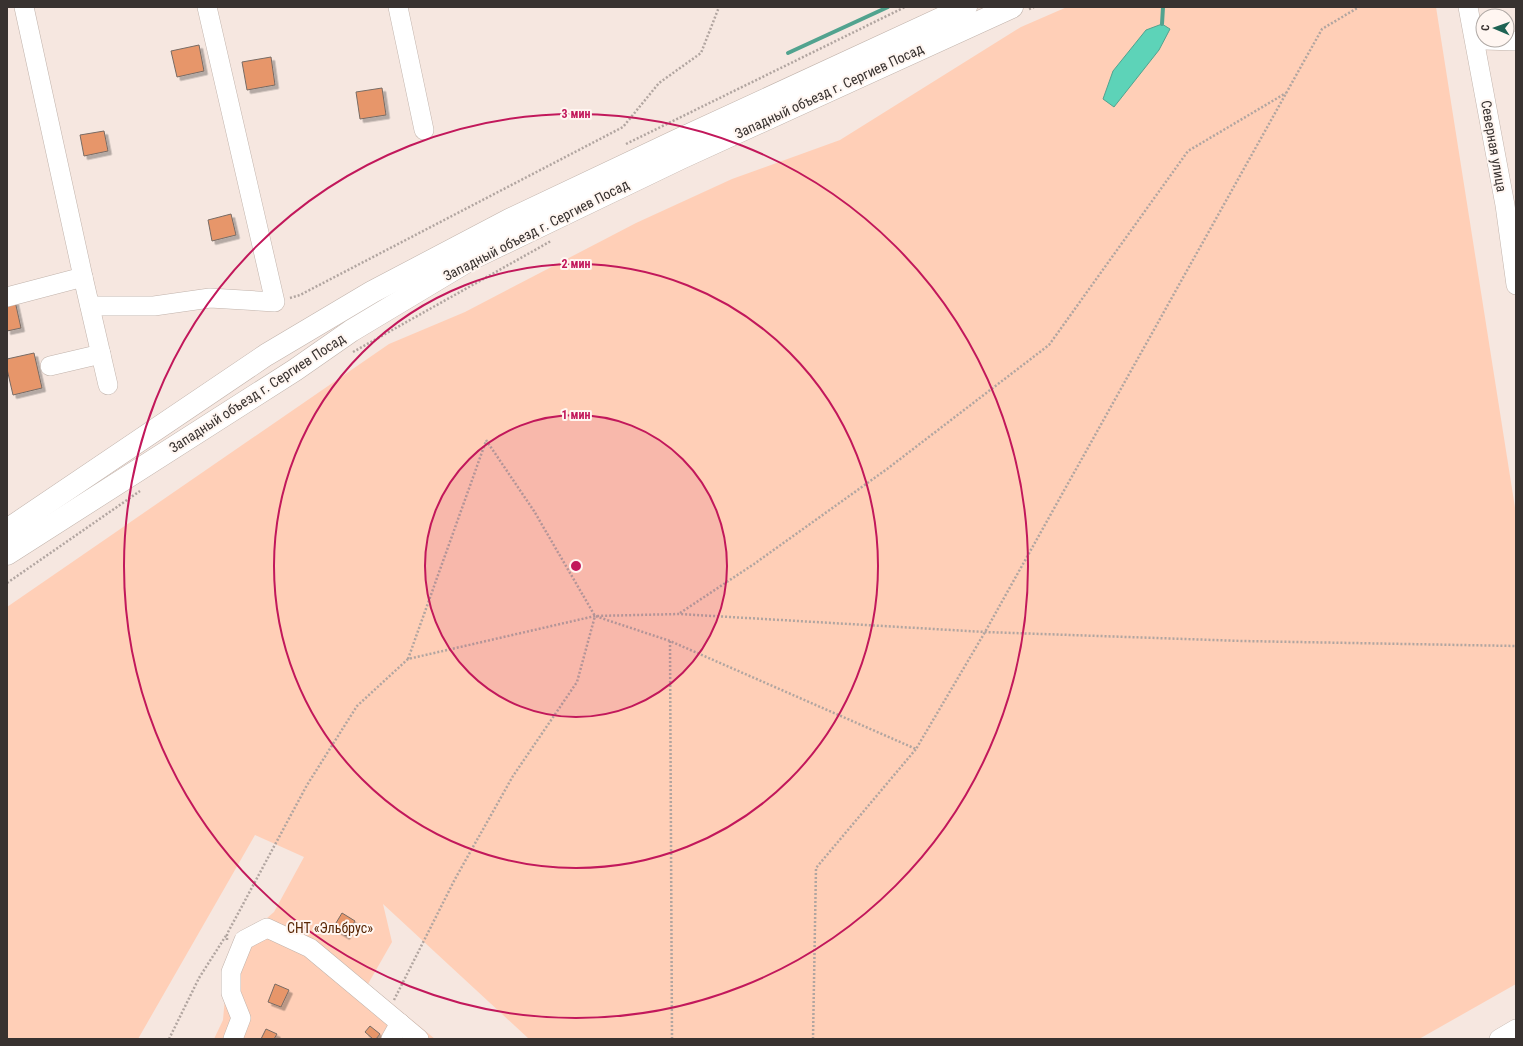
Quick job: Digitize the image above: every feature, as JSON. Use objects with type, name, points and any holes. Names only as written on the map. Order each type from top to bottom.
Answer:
[{"type":"main road","name":"Западный объезд г. Сергиев Посад","points":[[7,530],[266,355],[372,292],[509,220],[684,137],[966,7]]},
{"type":"main road","name":"Западный объезд г. Сергиев Посад","points":[[7,554],[295,370],[351,331],[470,259],[681,158],[1020,8]]},
{"type":"street","points":[[24,7],[108,385]]},
{"type":"street","points":[[90,306],[154,306],[210,298],[275,302],[207,7]]},
{"type":"street","points":[[398,7],[424,130]]},
{"type":"street","name":"Северная улица","points":[[1468,7],[1475,26]]},
{"type":"street","name":"Северная улица","points":[[1481,48],[1516,285]]},
{"type":"street","points":[[7,297],[83,277]]},
{"type":"street","points":[[50,366],[101,354]]},
{"type":"street","points":[[233,1039],[240,1018],[231,993],[231,972],[244,940],[267,928],[310,948],[393,1025],[419,1039]]},
{"type":"street","points":[[1499,1039],[1516,1029]]},
{"type":"path","points":[[275,302],[300,295],[623,127],[659,83],[701,53],[719,7]]},
{"type":"path","points":[[1020,8],[1034,7]]},
{"type":"path","points":[[813,1039],[816,868],[916,749],[985,632],[1322,28],[1359,7]]},
{"type":"path","points":[[679,614],[754,564],[887,469],[1049,345],[1188,151],[1287,92]]},
{"type":"path","points":[[349,355],[556,238]]},
{"type":"path","points":[[169,1039],[199,978],[227,934],[307,785],[357,706],[408,659],[486,440],[534,511],[596,616],[670,640],[916,749]]},
{"type":"path","points":[[7,583],[144,488]]},
{"type":"path","points":[[408,659],[596,616],[679,614],[985,632],[1242,641],[1516,646]]},
{"type":"path","points":[[393,1025],[455,879],[513,776],[577,682],[596,616]]},
{"type":"path","points":[[670,640],[672,1039]]},
{"type":"path","points":[[227,934],[233,931]]},
{"type":"path","points":[[227,934],[228,942]]},
{"type":"green space","name":"СНТ «Эльбрус»","points":[[1067,7],[1436,7],[1516,514],[1516,984],[1419,1039],[529,1039],[383,904],[392,942],[368,984],[435,1039],[214,1039],[223,1020],[229,951],[274,912],[304,857],[255,835],[138,1039],[7,1039],[7,607],[389,344],[465,312],[636,223],[732,179],[840,140],[1021,27]]},
{"type":"shaded area","points":[[1162,24],[1170,29],[1159,50],[1114,107],[1103,99],[1113,71],[1146,30]]},
{"type":"building","points":[[199,45],[204,71],[177,77],[171,51]]},
{"type":"building","points":[[271,57],[275,85],[247,90],[242,62]]},
{"type":"building","points":[[382,88],[386,115],[360,119],[356,92]]},
{"type":"building","points":[[104,131],[108,151],[84,156],[80,135]]},
{"type":"building","points":[[231,214],[236,235],[212,241],[208,220]]},
{"type":"building","points":[[15,301],[21,328],[7,331],[7,303]]},
{"type":"building","points":[[34,353],[42,388],[13,395],[7,369],[7,359]]},
{"type":"building","points":[[342,913],[355,921],[346,936],[333,928]]},
{"type":"building","points":[[275,984],[289,990],[281,1007],[268,1002]]},
{"type":"building","points":[[370,1026],[380,1034],[376,1039],[373,1039],[365,1032]]},
{"type":"building","points":[[266,1029],[277,1034],[274,1039],[261,1039]]},
{"type":"waterway","points":[[788,53],[888,7]]},
{"type":"waterway","points":[[1162,24],[1163,7]]}]
